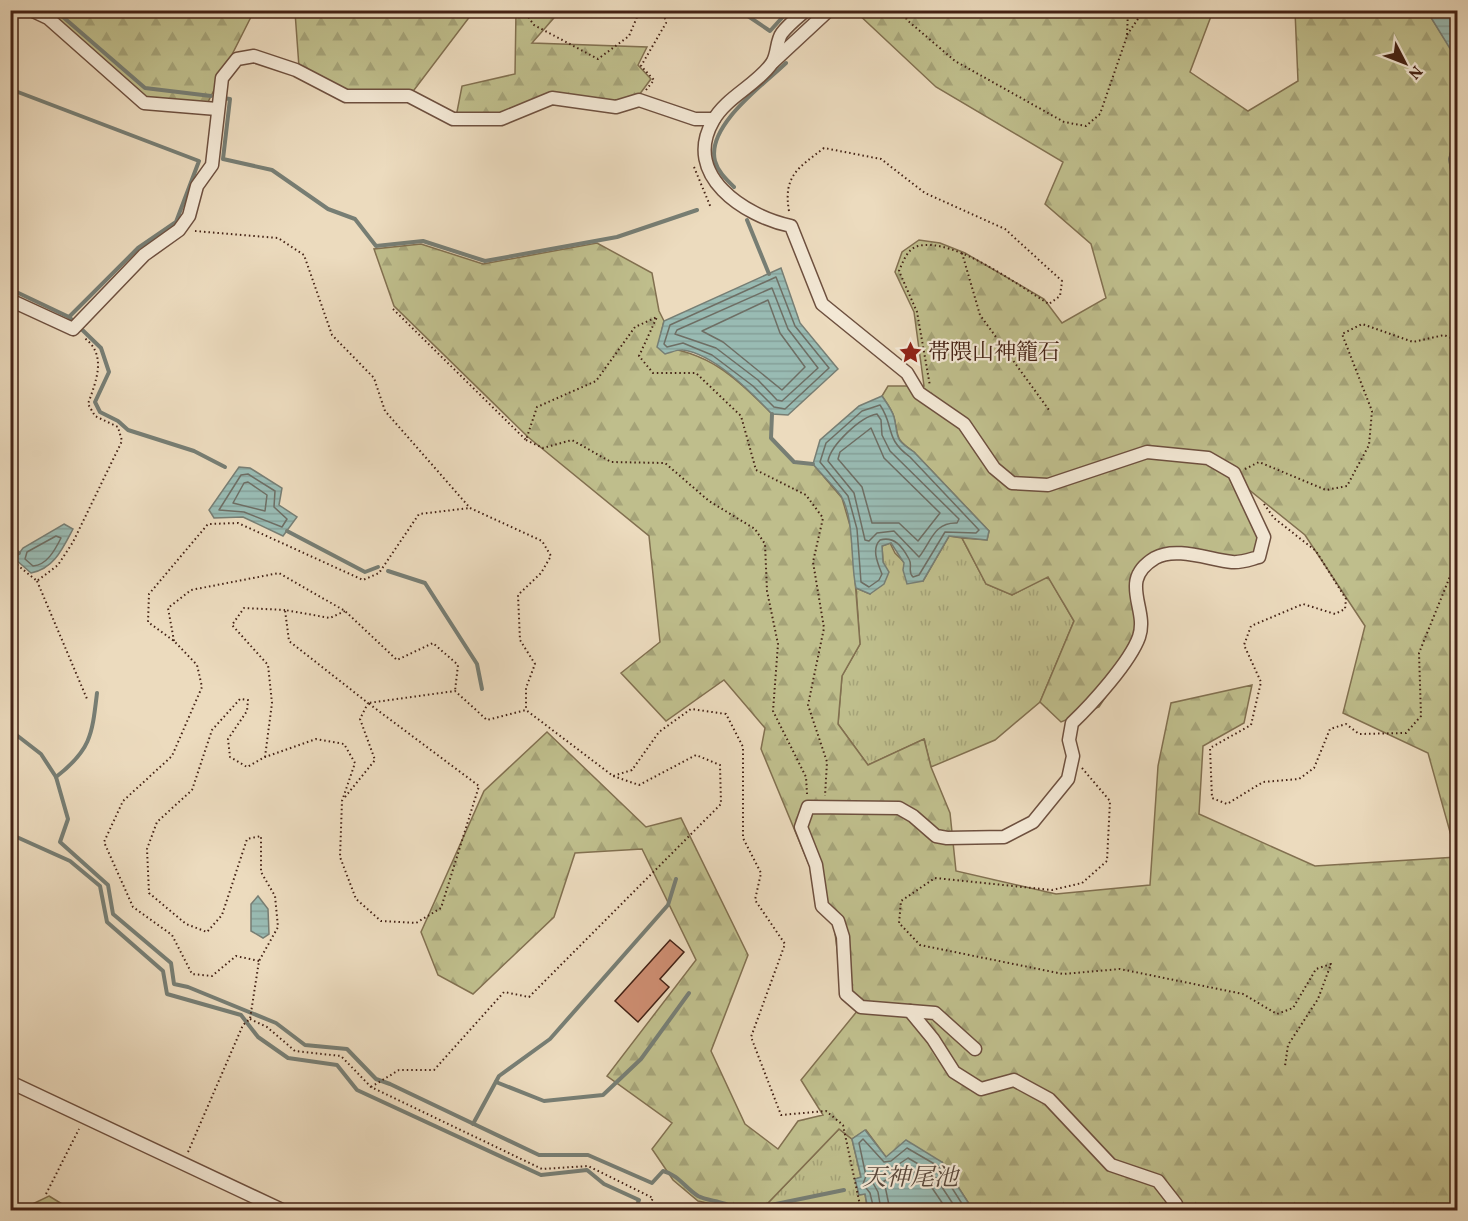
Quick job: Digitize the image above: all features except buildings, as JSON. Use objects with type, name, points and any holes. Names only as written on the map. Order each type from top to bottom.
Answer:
[{"type":"street","points":[[31,10],[48,18],[144,103],[217,109]]},
{"type":"street","points":[[772,62],[782,33],[806,10]]},
{"type":"street","points":[[829,10],[714,119],[705,141],[705,168],[731,199],[767,221],[791,226],[822,304],[907,373],[919,393],[964,424],[994,468],[1012,483],[1048,485],[1147,452],[1208,458],[1234,473],[1264,537],[1259,557],[1235,563],[1178,554],[1156,557],[1140,572],[1134,593],[1143,622],[1139,639],[1098,699],[1072,723],[1070,740],[1073,756],[1068,779],[1033,822],[1004,837],[947,838],[936,836],[913,816],[899,808],[808,807],[801,827],[816,865],[822,906],[838,921],[843,937],[846,994],[861,1006],[936,1013],[975,1049]]},
{"type":"street","points":[[10,300],[76,326],[144,255],[180,230],[189,216],[197,186],[212,165],[222,78],[237,59],[254,56],[296,70],[346,96],[408,96],[453,119],[501,119],[552,98],[616,107],[639,100],[695,119],[714,119]]},
{"type":"street","points":[[910,1011],[933,1039],[954,1072],[981,1089],[1014,1080],[1048,1099],[1111,1165],[1158,1181],[1176,1204],[1176,1210]]},
{"type":"street","points":[[10,1082],[282,1210]]},
{"type":"path","points":[[523,10],[534,25],[598,59],[629,36],[640,10]]},
{"type":"path","points":[[639,100],[654,80],[641,66],[666,23],[663,10]]},
{"type":"path","points":[[902,10],[907,20],[955,61],[1064,122],[1086,126],[1100,114],[1127,36],[1144,10]]},
{"type":"path","points":[[1127,36],[1128,10]]},
{"type":"path","points":[[791,226],[786,194],[795,170],[824,148],[881,159],[925,193],[1005,229],[1062,281],[1060,296],[1049,304],[962,253],[935,246],[917,246],[905,256],[899,271],[917,312],[933,403]]},
{"type":"path","points":[[180,230],[278,238],[304,255],[332,335],[374,378],[385,411],[470,508],[542,541],[551,556],[541,573],[518,595],[520,640],[535,664],[526,688],[526,710]]},
{"type":"path","points":[[962,253],[980,315],[1049,410]]},
{"type":"path","points":[[393,309],[526,441],[543,448],[572,440],[611,462],[665,463],[709,501],[754,528],[765,544],[767,591],[778,644],[773,711],[806,777],[808,807]]},
{"type":"path","points":[[526,441],[537,407],[596,381],[635,327],[657,317],[639,356],[653,373],[696,373],[741,416],[756,470],[806,495],[823,518],[813,562],[824,628],[808,705],[827,762],[824,807]]},
{"type":"path","points":[[1234,473],[1259,462],[1326,490],[1347,486],[1369,446],[1372,411],[1342,334],[1362,324],[1413,342],[1444,335],[1458,341]]},
{"type":"path","points":[[37,581],[58,565],[73,542],[122,441],[118,427],[95,416],[88,404],[100,369],[92,343],[76,326]]},
{"type":"path","points":[[1262,501],[1274,518],[1316,551],[1346,600],[1345,609],[1335,614],[1304,604],[1251,626],[1244,645],[1260,682],[1251,725],[1210,748],[1212,798],[1227,804],[1263,782],[1299,779],[1314,768],[1330,729],[1346,724],[1359,734],[1406,733],[1421,716],[1419,653],[1453,569],[1458,567]]},
{"type":"path","points":[[259,961],[237,956],[212,976],[192,974],[172,935],[133,907],[104,842],[123,801],[172,756],[202,687],[197,664],[174,641],[148,622],[149,594],[208,524],[238,523],[363,580],[379,573],[419,513],[470,508]]},
{"type":"path","points":[[10,559],[37,581],[87,699]]},
{"type":"path","points":[[174,641],[168,608],[191,590],[279,573],[345,611],[397,660],[433,643],[458,665],[455,691]]},
{"type":"path","points":[[265,757],[272,703],[268,666],[232,624],[244,608],[285,610],[330,618],[345,611]]},
{"type":"path","points":[[183,1163],[243,1025],[250,1018],[259,961],[278,927],[275,896],[261,872],[261,836],[247,839],[222,915],[207,932],[186,924],[149,893],[147,849],[157,822],[192,790],[212,730],[240,699],[248,700],[248,711],[228,739],[230,757],[247,767],[265,757],[316,739],[344,744],[355,762],[342,801],[340,857],[356,899],[381,921],[416,923],[441,908],[478,786],[290,641],[285,610]]},
{"type":"path","points":[[455,691],[487,720],[526,710]]},
{"type":"path","points":[[368,703],[455,691]]},
{"type":"path","points":[[342,801],[375,760],[360,719],[368,703]]},
{"type":"path","points":[[613,776],[632,770],[659,732],[692,709],[726,714],[743,747],[743,838],[761,873],[755,900],[785,944],[750,1037],[781,1114],[826,1111],[843,1125],[861,1210]]},
{"type":"path","points":[[370,1087],[399,1070],[434,1070],[504,993],[529,997],[721,804],[720,765],[696,755],[639,785],[613,776],[526,710]]},
{"type":"path","points":[[1073,756],[1110,801],[1107,861],[1082,883],[1052,890],[935,878],[901,902],[900,923],[921,945],[1063,974],[1120,969],[1243,994],[1277,1014],[1293,1008],[1316,969],[1331,964],[1318,999],[1288,1045],[1285,1066]]},
{"type":"path","points":[[250,1018],[267,1027],[296,1051],[340,1056],[370,1087],[542,1169],[588,1166],[653,1198],[648,1210]]},
{"type":"path","points":[[46,1194],[86,1117]]},
{"type":"green space","points":[[1146,10],[1156,13],[1156,10],[1213,11],[1190,72],[1248,111],[1298,81],[1295,11],[1427,11],[1458,60],[1457,125],[1449,159],[1458,218],[1457,1210],[973,1210],[942,1162],[886,1157],[866,1130],[852,1139],[839,1129],[767,1204],[734,1209],[698,1201],[673,1180],[652,1149],[672,1123],[607,1076],[696,960],[642,849],[575,853],[554,917],[473,994],[438,975],[421,932],[484,791],[547,732],[646,827],[681,818],[748,955],[711,1051],[745,1124],[778,1149],[798,1121],[823,1115],[801,1080],[858,1010],[843,997],[834,925],[761,749],[765,728],[724,680],[666,721],[621,673],[660,642],[649,536],[528,437],[394,306],[374,249],[421,244],[483,264],[597,243],[652,273],[659,311],[664,321],[658,347],[692,354],[707,360],[734,378],[772,414],[771,438],[794,462],[813,464],[842,498],[851,529],[860,644],[842,676],[838,724],[868,765],[924,739],[931,767],[950,813],[956,871],[1056,894],[1150,885],[1158,766],[1171,703],[1252,685],[1244,723],[1203,746],[1199,814],[1315,866],[1457,857],[1428,753],[1343,713],[1365,626],[1305,535],[1248,489],[1263,559],[1180,557],[1160,560],[1145,574],[1139,593],[1147,625],[1143,641],[1099,707],[1061,722],[1040,702],[1074,621],[1048,577],[1012,595],[986,584],[962,538],[987,540],[989,531],[914,452],[903,444],[897,434],[893,414],[882,396],[888,386],[924,386],[914,312],[895,272],[902,252],[919,240],[940,243],[965,253],[1044,299],[1062,323],[1106,298],[1091,244],[1045,204],[1063,162],[936,87],[855,11]]},
{"type":"green space","points":[[41,11],[254,11],[208,102],[146,100]]},
{"type":"green space","points":[[291,11],[474,11],[411,94],[349,93],[299,67],[295,12]]},
{"type":"green space","points":[[516,11],[560,11],[532,43],[647,47],[638,65],[651,79],[636,99],[615,103],[554,95],[504,116],[456,117],[462,86],[515,74]]},
{"type":"green space","points":[[949,536],[962,538],[986,584],[1012,595],[1048,576],[1074,621],[1040,702],[995,740],[931,767],[924,739],[868,765],[838,724],[842,676],[860,644],[856,588],[870,594],[883,562],[882,546],[890,543],[895,553],[923,581]]},
{"type":"green space","points":[[839,1129],[852,1139],[861,1177],[856,1179],[859,1195],[865,1194],[868,1210],[780,1210],[767,1204]]},
{"type":"green space","points":[[49,1196],[72,1210],[20,1210]]},
{"type":"water","points":[[1427,11],[1457,11],[1457,60]]},
{"type":"water","points":[[1458,125],[1457,218],[1449,159]]},
{"type":"water","points":[[781,268],[800,323],[838,369],[788,415],[772,414],[731,375],[707,359],[683,350],[665,354],[657,347],[664,321]]},
{"type":"water","points":[[882,396],[893,414],[897,434],[903,444],[914,452],[989,531],[987,540],[949,536],[923,581],[907,584],[903,570],[904,563],[891,543],[882,546],[883,562],[889,572],[884,584],[870,594],[856,588],[850,528],[845,505],[838,492],[813,464],[820,440],[859,406]]},
{"type":"water","points":[[239,467],[250,468],[282,488],[279,505],[297,517],[283,536],[243,517],[214,518],[209,510]]},
{"type":"water","points":[[64,524],[73,529],[57,557],[46,567],[31,573],[15,559],[23,548]]},
{"type":"water","points":[[258,896],[268,909],[269,934],[263,938],[251,931],[251,904]]},
{"type":"water","name":"天神尾池","points":[[865,1130],[886,1157],[906,1140],[942,1162],[973,1210],[868,1210],[865,1194],[859,1195],[855,1179],[861,1177],[852,1139]]},
{"type":"waterway","points":[[55,10],[145,88],[211,96]]},
{"type":"waterway","points":[[739,10],[770,31],[789,10]]},
{"type":"waterway","points":[[734,187],[716,165],[715,148],[719,134],[738,107],[786,63]]},
{"type":"waterway","points":[[10,89],[199,161],[176,222],[138,248],[69,317]]},
{"type":"waterway","points":[[223,98],[230,99],[223,159],[272,170],[328,209],[355,219],[376,246],[423,241],[485,261],[617,237],[697,210]]},
{"type":"waterway","points":[[747,220],[769,274]]},
{"type":"waterway","points":[[10,289],[69,317],[101,348],[109,372],[95,402],[100,412],[118,421],[128,430],[194,451],[225,467]]},
{"type":"waterway","points":[[772,414],[771,438],[794,462],[813,464]]},
{"type":"waterway","points":[[287,531],[365,572],[378,567]]},
{"type":"waterway","points":[[10,546],[19,553]]},
{"type":"waterway","points":[[388,571],[425,583],[477,664],[482,689]]},
{"type":"waterway","points":[[56,777],[68,767],[88,741],[97,693]]},
{"type":"waterway","points":[[10,730],[41,754],[56,777],[68,819],[60,842],[108,885],[113,914],[171,963],[174,984],[188,987],[276,1023],[305,1045],[347,1049],[376,1079],[539,1155],[588,1155],[652,1183],[663,1171],[673,1175],[698,1196],[727,1204],[734,1210]]},
{"type":"waterway","points":[[10,834],[70,861],[100,886],[107,922],[163,971],[167,994],[241,1015],[258,1037],[288,1058],[337,1065],[357,1090],[541,1175],[587,1170],[604,1184],[639,1200],[635,1210]]},
{"type":"waterway","points":[[473,1124],[499,1076],[550,1039],[668,905],[676,879]]},
{"type":"waterway","points":[[496,1082],[544,1101],[603,1095],[641,1059],[689,993]]},
{"type":"waterway","points":[[747,1210],[844,1190]]},
{"type":"place","name":"帯隈山神籠石","points":[[910,353]]}]
